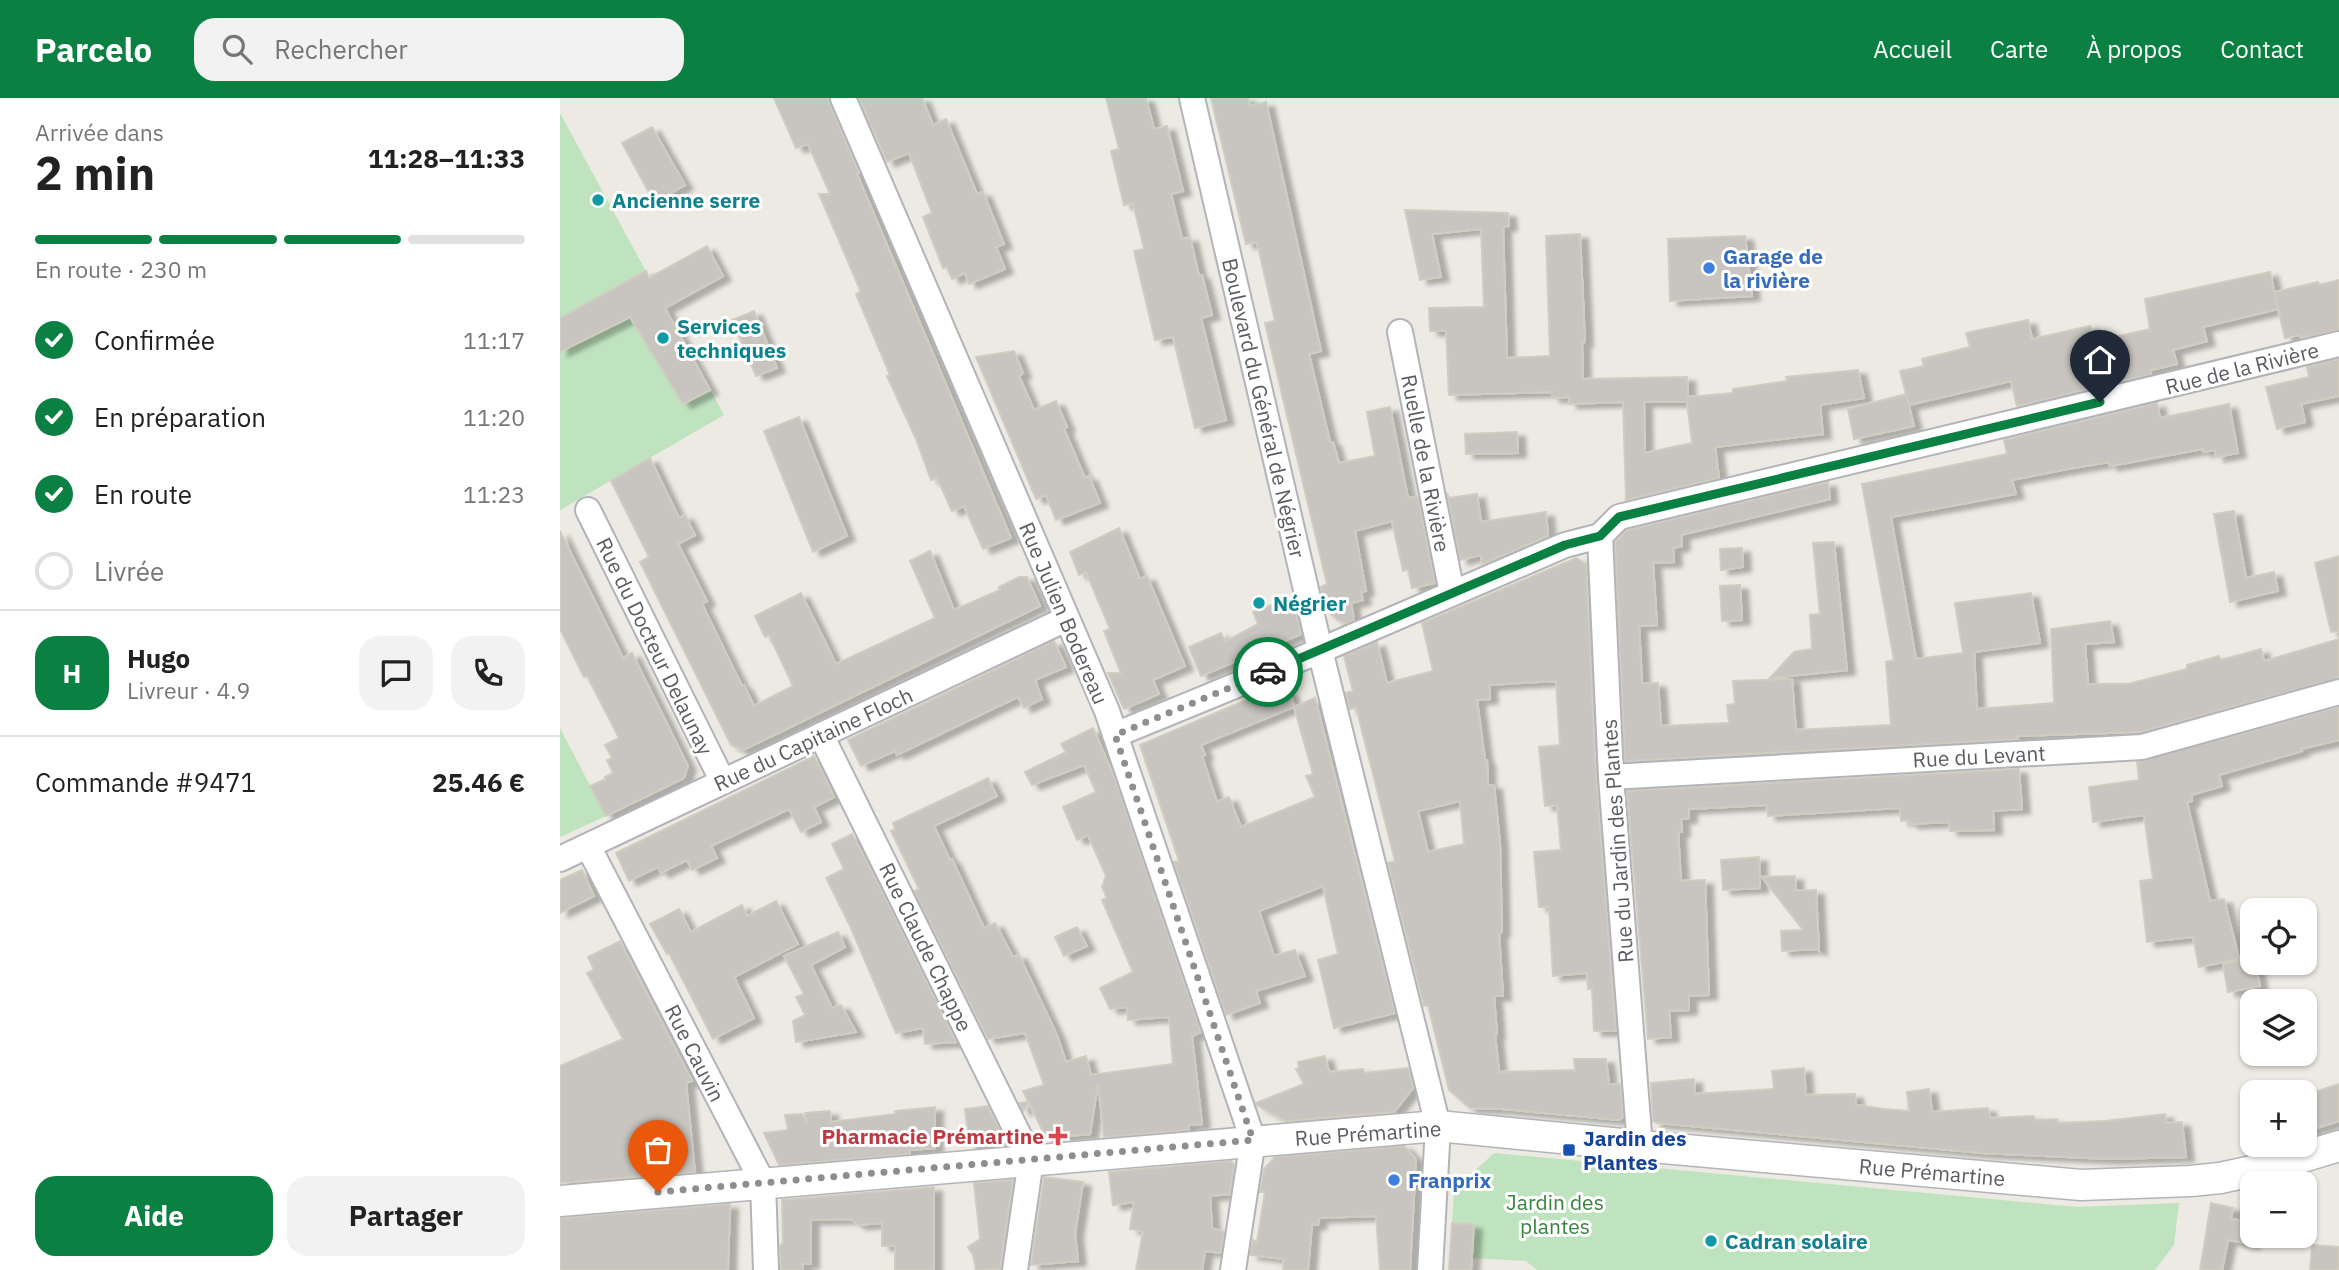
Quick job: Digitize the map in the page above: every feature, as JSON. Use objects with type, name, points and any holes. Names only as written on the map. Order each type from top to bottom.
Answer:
[{"type":"street","name":"Rue Julien Bodereau","points":[[843,98],[1107,711],[1253,1140]]},
{"type":"street","name":"Boulevard du Général de Négrier","points":[[1192,98],[1320,650],[1438,1126],[1430,1270]]},
{"type":"street","name":"Ruelle de la Rivière","points":[[1400,332],[1452,593]]},
{"type":"street","name":"Rue de la Rivière","points":[[1115,735],[1565,545],[1600,536],[1619,517],[2339,344]]},
{"type":"street","name":"Rue du Docteur Delaunay","points":[[588,510],[723,782]]},
{"type":"street","name":"Rue du Jardin des Plantes","points":[[1600,536],[1611,777],[1640,1146]]},
{"type":"street","name":"Rue du Capitaine Floch","points":[[560,859],[1066,619]]},
{"type":"street","name":"Rue du Levant","points":[[1611,777],[2142,747],[2339,692]]},
{"type":"street","name":"Rue Claude Chappe","points":[[821,735],[1031,1160]]},
{"type":"street","name":"Rue Cauvin","points":[[588,846],[763,1183],[766,1270]]},
{"type":"street","name":"Rue Prémartine","points":[[560,1201],[1438,1126],[2081,1185],[2220,1178],[2262,1169],[2339,1146]]},
{"type":"street","points":[[1233,1270],[1253,1140]]},
{"type":"street","points":[[1015,1270],[1031,1160]]},
{"type":"green space","points":[[560,113],[724,415],[560,510]]},
{"type":"green space","points":[[560,728],[606,816],[560,837]]},
{"type":"green space","name":"Jardin des plantes","points":[[1494,1153],[2077,1207],[2179,1203],[2174,1245],[2155,1270],[1537,1270],[1526,1261],[1450,1257],[1454,1190]]},
{"type":"building","points":[[774,98],[828,98],[859,173],[857,174],[1011,538],[983,549],[964,506],[952,511],[937,478],[931,480],[856,294],[861,292],[819,194],[830,194],[808,144],[796,148]]},
{"type":"building","points":[[859,98],[922,98],[933,125],[946,119],[977,194],[983,192],[1004,244],[996,247],[1005,269],[969,284],[965,273],[952,279],[947,267],[943,268],[923,217],[932,213],[909,153],[887,162]]},
{"type":"building","points":[[1106,98],[1146,98],[1154,129],[1167,126],[1183,191],[1171,194],[1182,239],[1190,237],[1212,315],[1201,318],[1226,420],[1195,428],[1173,337],[1155,340],[1134,251],[1144,249],[1133,203],[1124,205],[1111,151],[1119,149]]},
{"type":"building","points":[[1211,98],[1248,98],[1250,106],[1266,102],[1321,351],[1309,354],[1330,442],[1333,442],[1339,463],[1375,456],[1367,412],[1390,407],[1408,498],[1418,497],[1435,583],[1412,588],[1408,569],[1403,571],[1392,521],[1355,531],[1366,591],[1361,592],[1363,600],[1351,603],[1354,620],[1346,623],[1326,610],[1321,587],[1327,584],[1265,323],[1275,321],[1257,242],[1246,244]]},
{"type":"building","points":[[652,127],[685,185],[654,202],[622,143]]},
{"type":"building","points":[[1405,210],[1508,213],[1509,226],[1503,227],[1507,358],[1550,356],[1546,236],[1580,234],[1585,342],[1582,343],[1583,379],[1687,377],[1688,397],[1733,393],[1733,389],[1787,381],[1786,377],[1858,370],[1864,398],[1820,405],[1823,434],[1715,447],[1719,478],[1626,500],[1623,402],[1569,404],[1569,397],[1552,398],[1552,392],[1449,395],[1446,331],[1430,331],[1429,308],[1484,307],[1481,229],[1432,234],[1441,277],[1420,280]],"holes":[[[1644,402],[1687,402],[1692,443],[1645,453]]]},
{"type":"building","name":"Garage de la rivière","points":[[1745,236],[1752,296],[1670,301],[1668,239]]},
{"type":"building","name":"Services techniques","points":[[707,246],[723,276],[665,308],[710,390],[683,404],[630,317],[560,352],[560,318],[646,271],[649,278]]},
{"type":"building","points":[[2270,272],[2278,309],[2203,327],[2207,341],[2173,350],[2177,364],[2151,370],[2151,374],[2017,406],[2011,381],[1909,405],[1900,371],[1924,366],[1922,359],[1970,347],[1966,333],[2028,320],[2032,339],[2090,326],[2094,342],[2150,329],[2145,299]]},
{"type":"building","points":[[2339,280],[2339,330],[2301,338],[2300,335],[2285,338],[2275,292]]},
{"type":"building","points":[[754,311],[777,368],[756,376],[732,320]]},
{"type":"building","points":[[1014,351],[1023,373],[1019,376],[1034,410],[1056,401],[1067,427],[1064,429],[1085,478],[1089,476],[1100,503],[1056,520],[1046,495],[1036,499],[976,357]]},
{"type":"building","points":[[2339,359],[2339,396],[2301,404],[2305,422],[2277,429],[2266,387],[2309,377],[2307,367]]},
{"type":"building","points":[[1906,394],[1914,426],[1854,439],[1848,409]]},
{"type":"building","points":[[2157,403],[2160,418],[2229,404],[2238,453],[2216,457],[2215,450],[2203,452],[2203,449],[2110,466],[2109,462],[2068,469],[2012,480],[2016,494],[1891,517],[1916,659],[1963,653],[1955,603],[2031,593],[2040,643],[1974,652],[1977,709],[2054,703],[2051,629],[2110,621],[2114,642],[2085,644],[2088,684],[2128,684],[2187,669],[2187,665],[2219,656],[2221,660],[2261,649],[2264,661],[2339,639],[2339,678],[2140,732],[2017,736],[2018,739],[1625,761],[1615,542],[1627,530],[1828,482],[1830,499],[1681,535],[1682,546],[1673,548],[1674,562],[1653,563],[1657,625],[1639,626],[1642,683],[1658,683],[1661,726],[1729,723],[1727,705],[1735,704],[1733,681],[1792,679],[1796,730],[1891,725],[1886,662],[1894,660],[1862,484],[2007,454],[2004,440]]},
{"type":"building","points":[[799,417],[847,536],[813,552],[764,431]]},
{"type":"building","points":[[1517,432],[1518,453],[1466,454],[1465,434]]},
{"type":"building","points":[[650,458],[679,518],[685,515],[695,535],[678,544],[707,601],[702,604],[754,706],[793,686],[769,635],[765,637],[755,616],[801,593],[836,664],[935,618],[910,561],[930,551],[954,610],[1000,590],[999,587],[1019,577],[1027,577],[1040,606],[743,750],[731,745],[640,562],[649,557],[611,481]]},
{"type":"building","points":[[1447,493],[1449,498],[1477,494],[1481,522],[1546,512],[1548,536],[1482,564],[1481,555],[1460,560]]},
{"type":"building","points":[[2234,511],[2246,578],[2274,572],[2278,591],[2230,602],[2214,514]]},
{"type":"building","points":[[1119,528],[1140,579],[1147,576],[1185,666],[1153,680],[1159,694],[1124,709],[1108,673],[1121,673],[1104,631],[1110,629],[1086,572],[1079,575],[1070,552]]},
{"type":"building","points":[[560,531],[623,658],[632,653],[688,766],[684,778],[606,816],[590,786],[613,773],[607,760],[612,758],[605,745],[619,738],[560,629]]},
{"type":"building","points":[[1834,542],[1847,670],[1770,678],[1794,652],[1812,649],[1810,615],[1820,614],[1813,543]]},
{"type":"building","points":[[1742,548],[1743,567],[1721,570],[1720,549]]},
{"type":"building","points":[[2339,556],[2339,631],[2331,632],[2315,563]]},
{"type":"building","points":[[1576,558],[1586,564],[1596,778],[1616,1031],[1594,1031],[1592,989],[1588,989],[1587,973],[1553,976],[1549,907],[1539,907],[1534,852],[1561,850],[1557,805],[1545,806],[1539,747],[1560,745],[1556,681],[1489,685],[1490,699],[1477,700],[1487,760],[1488,785],[1494,785],[1500,843],[1502,932],[1499,933],[1503,996],[1494,996],[1495,1034],[1499,1072],[1575,1070],[1574,1059],[1606,1059],[1609,1084],[1620,1084],[1623,1117],[1619,1120],[1470,1108],[1449,1090],[1428,1005],[1424,1006],[1388,863],[1395,861],[1356,707],[1350,709],[1346,693],[1353,691],[1344,656],[1377,642],[1387,683],[1433,671],[1422,623]],"holes":[[[1460,801],[1464,844],[1428,852],[1418,811]]]},
{"type":"building","points":[[1740,585],[1742,620],[1722,621],[1720,586]]},
{"type":"building","points":[[1292,597],[1301,634],[1201,676],[1189,647],[1221,633],[1225,642],[1258,624],[1253,612]]},
{"type":"building","points":[[1054,641],[1066,667],[1035,680],[1042,699],[1024,708],[1018,697],[897,755],[895,751],[861,766],[848,740]]},
{"type":"building","points":[[1277,687],[1291,694],[1294,707],[1315,698],[1395,1013],[1334,1028],[1318,960],[1338,954],[1323,886],[1259,911],[1274,956],[1295,950],[1305,976],[1256,991],[1260,1003],[1226,1015],[1174,862],[1179,861],[1140,745]],"holes":[[[1294,707],[1313,774],[1306,776],[1315,797],[1241,827],[1229,797],[1217,802],[1201,745]]]},
{"type":"building","points":[[2339,707],[2339,740],[2219,775],[2222,786],[2191,795],[2192,801],[2187,802],[2210,901],[2224,899],[2239,959],[2199,967],[2193,937],[2147,942],[2140,881],[2153,879],[2144,815],[2093,822],[2089,787],[2139,780],[2137,762]]},
{"type":"building","points":[[1093,728],[1115,779],[1201,1032],[1192,1036],[1202,1124],[1189,1125],[1189,1130],[1104,1137],[1098,1083],[1090,1134],[1046,1138],[1029,1103],[1023,1111],[1019,1103],[1028,1102],[1023,1091],[1044,1085],[1025,1033],[988,1039],[914,891],[919,889],[891,831],[895,829],[893,823],[988,778],[997,796],[934,826],[984,928],[995,923],[1013,957],[1019,955],[1057,1035],[1066,1062],[1086,1056],[1091,1075],[1173,1064],[1169,1017],[1128,1020],[1127,1007],[1110,1009],[1100,988],[1133,972],[1102,900],[1107,898],[1102,887],[1106,876],[1088,835],[1077,840],[1063,807],[1096,792],[1084,765],[1032,785],[1025,772],[1066,752],[1061,744]]},
{"type":"building","points":[[814,756],[834,797],[814,807],[821,822],[801,832],[789,809],[711,846],[717,858],[692,870],[687,860],[661,873],[658,867],[629,881],[616,853]]},
{"type":"building","points":[[2019,769],[2022,809],[1993,811],[1994,830],[1950,831],[1949,822],[1910,824],[1910,820],[1901,821],[1900,808],[1768,816],[1767,805],[1689,809],[1689,818],[1681,819],[1682,832],[1678,832],[1681,881],[1705,880],[1709,995],[1689,996],[1689,1010],[1669,1011],[1671,1037],[1648,1039],[1627,791]]},
{"type":"building","points":[[852,834],[956,1042],[925,1044],[923,1028],[896,1033],[850,926],[826,878],[844,869],[832,844]]},
{"type":"building","points":[[1759,857],[1760,888],[1723,890],[1721,860]]},
{"type":"building","points":[[582,870],[594,896],[560,913],[560,880]]},
{"type":"building","points":[[1795,876],[1796,891],[1816,890],[1819,951],[1782,951],[1781,931],[1803,930],[1762,877]]},
{"type":"building","points":[[776,901],[798,944],[734,977],[754,1018],[713,1039],[669,953],[667,954],[650,924],[679,909],[691,932],[742,905],[747,916]]},
{"type":"building","points":[[1077,927],[1087,946],[1064,956],[1055,937]]},
{"type":"building","points":[[838,932],[845,947],[811,965],[832,1008],[841,1005],[856,1032],[796,1042],[793,1021],[805,1015],[796,997],[804,994],[784,956]]},
{"type":"building","points":[[620,941],[692,1081],[686,1083],[695,1172],[560,1183],[560,1066],[623,1039],[587,973],[594,970],[588,957]]},
{"type":"building","points":[[2240,960],[2240,975],[2258,975],[2260,986],[2228,992],[2223,964]]},
{"type":"building","points":[[1325,1056],[1329,1072],[1363,1069],[1364,1073],[1408,1068],[1413,1088],[1394,1112],[1286,1121],[1257,1105],[1256,1103],[1304,1084],[1296,1069],[1299,1068],[1298,1062]]},
{"type":"building","points":[[1804,1068],[1806,1095],[1855,1094],[1856,1105],[1884,1109],[1909,1111],[1907,1092],[1929,1089],[1932,1112],[1988,1108],[1990,1118],[2034,1116],[2035,1120],[2057,1119],[2058,1123],[2165,1114],[2166,1123],[2182,1122],[2186,1157],[2109,1159],[1982,1153],[1653,1121],[1651,1083],[1694,1079],[1695,1094],[1774,1089],[1772,1071]]},
{"type":"building","points":[[2339,1084],[2339,1121],[2317,1128],[2317,1091]]},
{"type":"building","points":[[988,1106],[1003,1142],[969,1145],[965,1109]]},
{"type":"building","points":[[935,1107],[935,1148],[910,1150],[910,1154],[779,1165],[764,1133],[788,1130],[785,1115],[802,1114],[807,1122],[805,1113],[830,1111],[831,1122]]},
{"type":"building","points":[[1404,1146],[1416,1159],[1410,1270],[1380,1270],[1376,1216],[1319,1218],[1318,1225],[1312,1224],[1308,1270],[1283,1270],[1284,1259],[1250,1255],[1253,1240],[1257,1242],[1265,1192],[1260,1192],[1264,1169],[1275,1157]]},
{"type":"building","points":[[1231,1161],[1234,1165],[1230,1194],[1210,1196],[1212,1228],[1224,1232],[1221,1253],[1205,1251],[1202,1270],[1136,1270],[1143,1231],[1130,1229],[1134,1202],[1113,1205],[1109,1172]]},
{"type":"building","points":[[1044,1177],[1083,1182],[1075,1234],[1078,1261],[1031,1265]]},
{"type":"building","points":[[1013,1180],[1000,1269],[976,1270],[968,1247],[980,1239],[974,1183]]},
{"type":"building","points":[[934,1187],[934,1270],[895,1270],[895,1246],[882,1246],[882,1223],[858,1225],[851,1219],[811,1220],[811,1264],[802,1264],[803,1270],[781,1270],[782,1200]]},
{"type":"building","points":[[2211,1203],[2233,1208],[2231,1219],[2240,1220],[2240,1242],[2228,1240],[2222,1270],[2200,1270]]},
{"type":"building","points":[[730,1204],[728,1270],[560,1270],[560,1218]]},
{"type":"building","points":[[1452,1223],[1474,1225],[1471,1270],[1449,1270]]},
{"type":"building","points":[[2317,1245],[2339,1247],[2339,1270],[2310,1270],[2312,1248],[2317,1248]]},
{"type":"way so far","points":[[658,1192],[1253,1140],[1115,735],[1268,672]]},
{"type":"place","name":"Ancienne serre","points":[[598,200]]},
{"type":"place","name":"Garage de la rivière","points":[[1709,268]]},
{"type":"place","name":"Services techniques","points":[[663,338]]},
{"type":"place","name":"Négrier","points":[[1259,603]]},
{"type":"place","name":"Pharmacie Prémartine","points":[[1058,1136]]},
{"type":"place","name":"Jardin des Plantes","points":[[1569,1150]]},
{"type":"place","name":"Franprix","points":[[1394,1180]]},
{"type":"place","name":"Cadran solaire","points":[[1711,1241]]},
{"type":"route","points":[[1268,672],[1565,545],[1600,536],[1619,517],[2100,402]]}]
